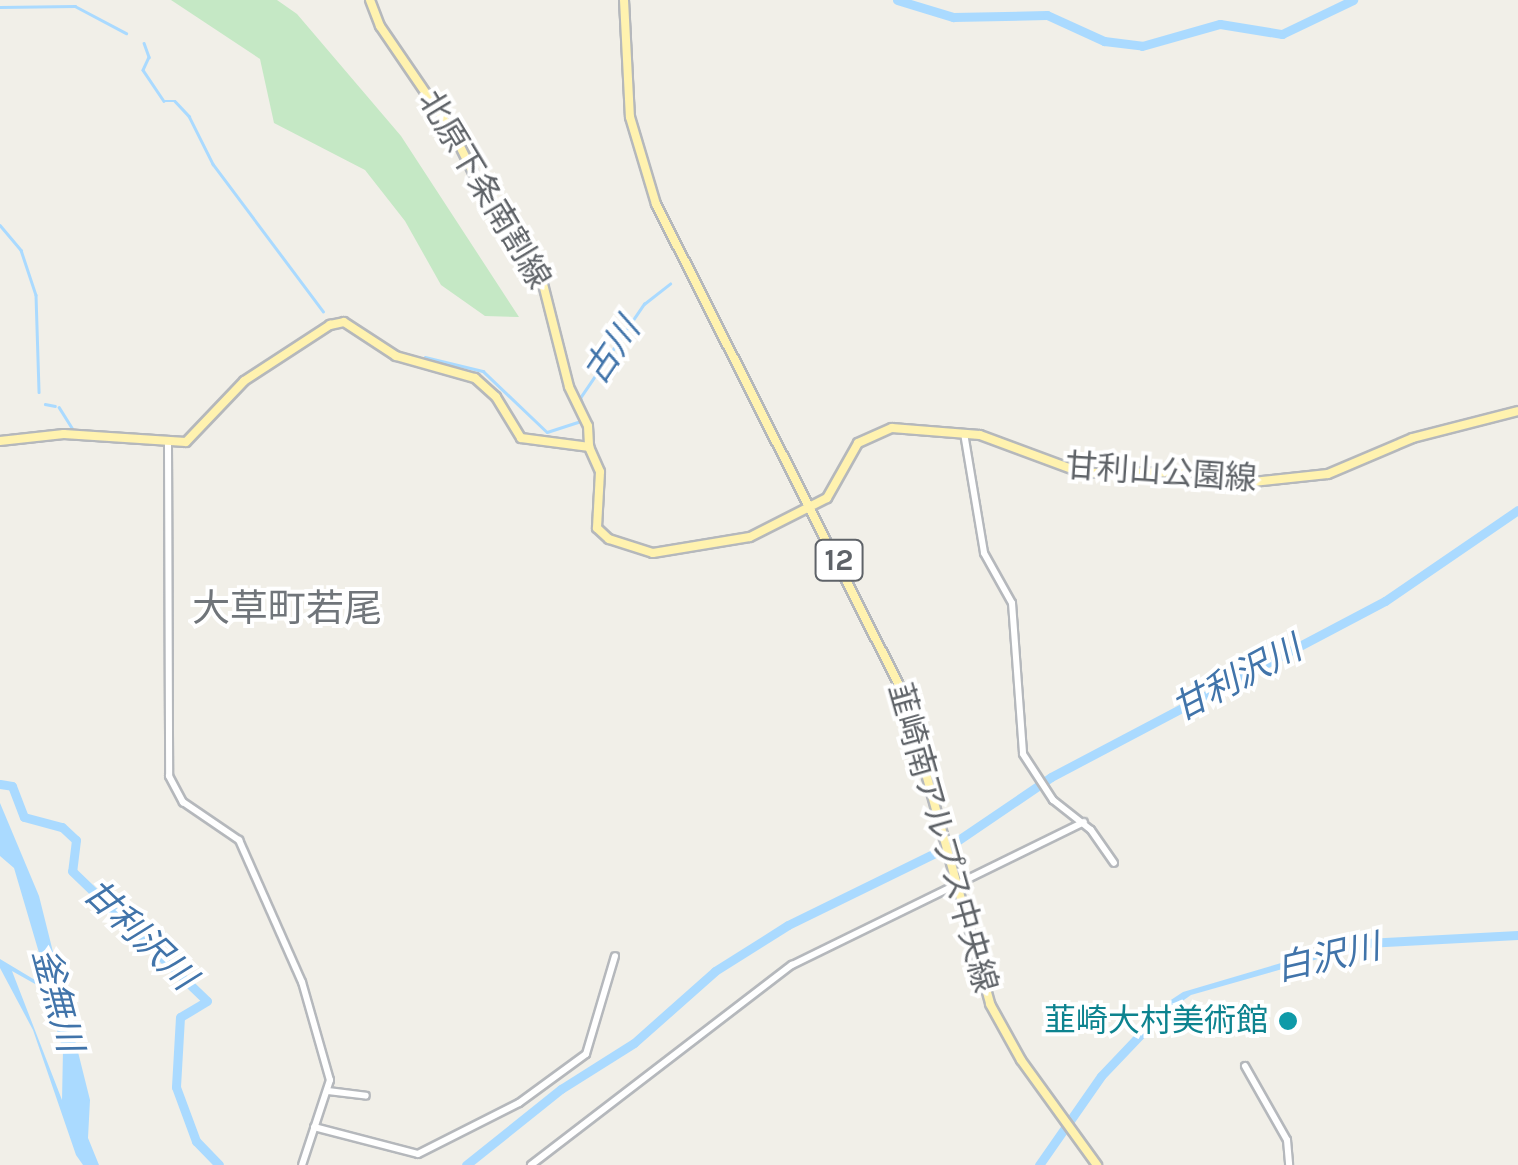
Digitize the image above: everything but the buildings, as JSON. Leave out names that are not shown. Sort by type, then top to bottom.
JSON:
[{"type":"main road","name":"北原下条南割線","points":[[370,0],[380,26],[455,136],[486,199],[540,276],[588,426],[589,447]]},
{"type":"main road","name":"韮崎南アルプス中央線","points":[[624,0],[626,86],[648,183],[904,695],[990,1004],[1096,1165]]},
{"type":"main road","points":[[0,441],[64,434],[168,446],[190,441],[266,364],[344,322],[396,356],[475,378],[496,397],[521,438],[589,447]]},
{"type":"main road","name":"甘利山公園線","points":[[589,447],[600,472],[597,528],[609,539],[653,553],[750,537],[810,506],[832,494],[854,449],[872,434],[964,433],[1083,473],[1203,472],[1253,482],[1328,474],[1412,438],[1518,411]]},
{"type":"street","points":[[964,433],[984,554],[1012,603],[1020,742],[1053,800],[1084,822],[1114,863]]},
{"type":"street","points":[[168,446],[169,776],[183,802],[232,832],[247,855],[307,997],[328,1058],[328,1092],[302,1165]]},
{"type":"street","points":[[531,1165],[792,965],[1084,822]]},
{"type":"street","points":[[314,1127],[418,1154],[518,1103],[586,1054],[615,956]]},
{"type":"street","points":[[1245,1066],[1287,1140],[1289,1165]]},
{"type":"street","points":[[328,1092],[366,1096]]},
{"type":"green space","points":[[171,0],[277,0],[297,14],[401,136],[519,317],[485,316],[441,285],[405,221],[365,170],[274,123],[260,59]]},
{"type":"water","name":"釜無川","points":[[0,803],[39,896],[90,1100],[88,1138],[99,1165],[83,1165],[76,1155],[33,1030],[0,968],[0,959],[40,983],[47,980],[14,868],[0,856]],"holes":[[[12,971],[44,989],[63,1050],[62,1100]]]},
{"type":"water","points":[[1342,945],[1346,951],[1191,995],[1154,1021],[1145,1017],[1183,992]]},
{"type":"waterway","points":[[897,0],[953,17],[1047,15],[1104,41],[1142,46],[1220,24],[1282,34],[1353,0]]},
{"type":"waterway","name":"古川","points":[[0,7],[75,6],[126,33]]},
{"type":"waterway","name":"古川","points":[[144,43],[149,57],[143,70],[164,101],[175,101],[189,116],[213,164],[323,311]]},
{"type":"waterway","points":[[0,225],[21,250],[36,295],[39,392]]},
{"type":"waterway","name":"古川","points":[[586,415],[580,398],[644,304],[670,284]]},
{"type":"waterway","name":"古川","points":[[378,349],[397,360]]},
{"type":"waterway","name":"古川","points":[[425,357],[483,371],[547,432],[581,421]]},
{"type":"waterway","points":[[45,404],[55,406]]},
{"type":"waterway","points":[[59,407],[74,431]]},
{"type":"waterway","name":"甘利沢川","points":[[954,843],[1051,777],[1385,601],[1518,510]]},
{"type":"waterway","name":"甘利沢川","points":[[0,784],[12,786],[24,817],[62,827],[76,840],[72,871],[207,1001],[180,1017],[176,1087],[196,1141],[219,1165]]},
{"type":"waterway","name":"甘利沢川","points":[[466,1165],[561,1089],[634,1043],[715,971],[788,925],[939,851]]},
{"type":"waterway","name":"白沢川","points":[[1332,952],[1366,943],[1518,935]]},
{"type":"waterway","name":"白沢川","points":[[1039,1165],[1101,1076],[1160,1014]]},
{"type":"place","name":"韮崎大村美術館","points":[[1288,1021]]},
{"type":"district","name":"大草町若尾","points":[[287,609]]}]
